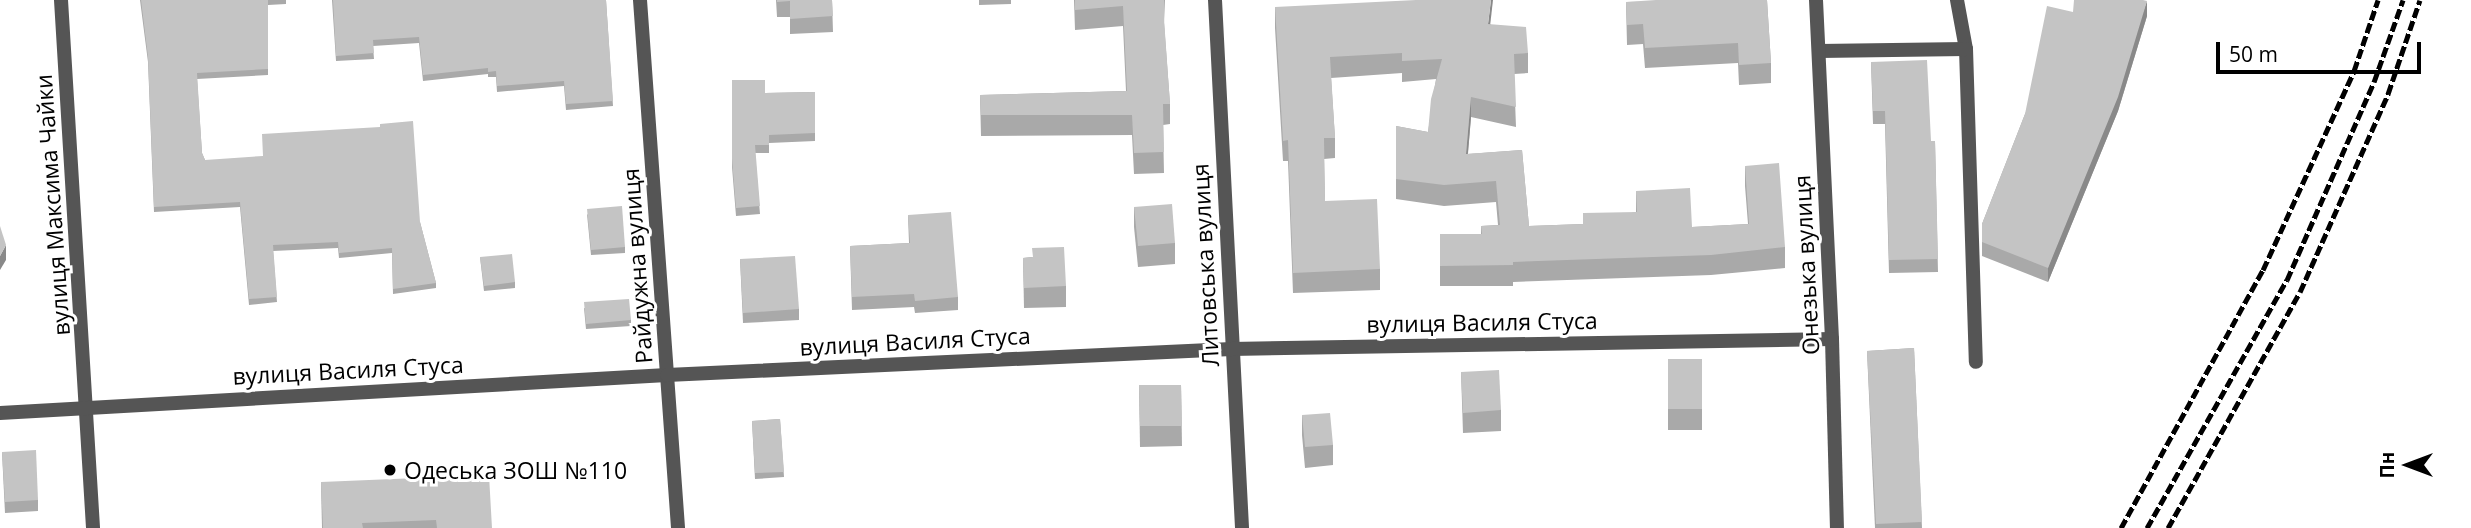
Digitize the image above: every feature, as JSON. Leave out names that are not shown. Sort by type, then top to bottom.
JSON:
[{"type":"street","name":"вулиця Максима Чайки","points":[[61,0],[93,528]]},
{"type":"street","name":"Райдужна вулиця","points":[[640,0],[678,528]]},
{"type":"street","name":"Литовська вулиця","points":[[1215,0],[1242,528]]},
{"type":"street","name":"Онезька вулиця","points":[[1816,0],[1832,339],[1837,528]]},
{"type":"street","points":[[1957,0],[1966,49],[1976,362]]},
{"type":"street","points":[[1819,51],[1966,49]]},
{"type":"street","name":"вулиця Василя Стуса","points":[[0,413],[667,374],[1231,349],[1832,339]]},
{"type":"building","points":[[141,0],[268,0],[268,69],[197,73],[202,153],[205,160],[263,156],[262,134],[380,127],[380,124],[413,121],[420,222],[436,283],[393,289],[392,248],[339,253],[338,242],[273,245],[277,297],[249,299],[240,202],[154,207],[148,57]]},
{"type":"building","points":[[333,0],[606,0],[613,101],[566,104],[564,81],[497,86],[496,71],[488,72],[488,68],[423,75],[419,37],[373,40],[374,53],[336,56]]},
{"type":"building","points":[[777,0],[832,0],[833,16],[790,19],[790,1]]},
{"type":"building","points":[[1075,0],[1164,0],[1170,104],[1163,104],[1164,152],[1134,153],[1132,115],[981,115],[980,95],[1127,91],[1123,6],[1075,10]]},
{"type":"building","points":[[1416,0],[1491,0],[1488,24],[1526,27],[1528,53],[1514,54],[1516,107],[1471,97],[1466,154],[1522,150],[1529,226],[1583,224],[1583,213],[1637,212],[1636,191],[1690,188],[1692,227],[1749,224],[1745,166],[1779,163],[1785,247],[1711,255],[1440,266],[1440,234],[1482,234],[1481,226],[1500,225],[1496,181],[1444,185],[1396,179],[1396,126],[1428,132],[1431,99],[1442,59],[1402,61],[1402,53],[1330,57],[1335,138],[1324,138],[1325,201],[1377,199],[1380,269],[1293,273],[1288,140],[1283,141],[1275,7]]},
{"type":"building","points":[[1767,0],[1771,63],[1739,65],[1738,43],[1645,48],[1643,24],[1627,25],[1626,2]]},
{"type":"building","points":[[2074,0],[2147,1],[2118,97],[2048,268],[1982,242],[1982,224],[2025,114],[2047,6],[2073,12]]},
{"type":"building","points":[[1927,60],[1931,141],[1935,141],[1938,259],[1889,260],[1885,111],[1873,111],[1871,62]]},
{"type":"building","points":[[732,80],[765,80],[765,93],[815,92],[815,133],[769,135],[769,145],[755,145],[760,206],[736,208],[732,159]]},
{"type":"building","points":[[1172,204],[1175,243],[1138,246],[1134,207]]},
{"type":"building","points":[[622,206],[625,247],[591,250],[587,209]]},
{"type":"building","points":[[951,212],[958,297],[915,301],[914,294],[852,297],[850,246],[910,243],[908,215]]},
{"type":"building","points":[[0,226],[6,245],[0,256]]},
{"type":"building","points":[[1064,247],[1066,286],[1024,288],[1023,258],[1033,257],[1032,248]]},
{"type":"building","points":[[512,254],[515,282],[484,286],[480,257]]},
{"type":"building","points":[[795,256],[799,309],[743,313],[740,259]]},
{"type":"building","points":[[629,299],[631,320],[586,324],[584,302]]},
{"type":"building","points":[[1914,348],[1922,522],[1876,524],[1867,351]]},
{"type":"building","points":[[1668,359],[1702,359],[1702,409],[1668,409]]},
{"type":"building","points":[[1499,370],[1501,410],[1463,413],[1461,372]]},
{"type":"building","points":[[1139,385],[1181,385],[1182,426],[1140,426]]},
{"type":"building","points":[[1330,413],[1333,445],[1305,447],[1302,415]]},
{"type":"building","points":[[780,419],[784,472],[755,473],[752,421]]},
{"type":"building","points":[[36,450],[38,500],[5,502],[2,452]]},
{"type":"building","points":[[489,475],[492,528],[437,528],[436,520],[362,523],[363,528],[323,528],[321,482]]},
{"type":"railway","points":[[2121,528],[2263,270],[2354,71],[2378,0]]},
{"type":"railway","points":[[2147,528],[2287,280],[2374,82],[2403,0]]},
{"type":"railway","points":[[2168,528],[2300,292],[2388,94],[2420,0]]},
{"type":"place","name":"Одеська ЗОШ №110","points":[[390,470]]}]
